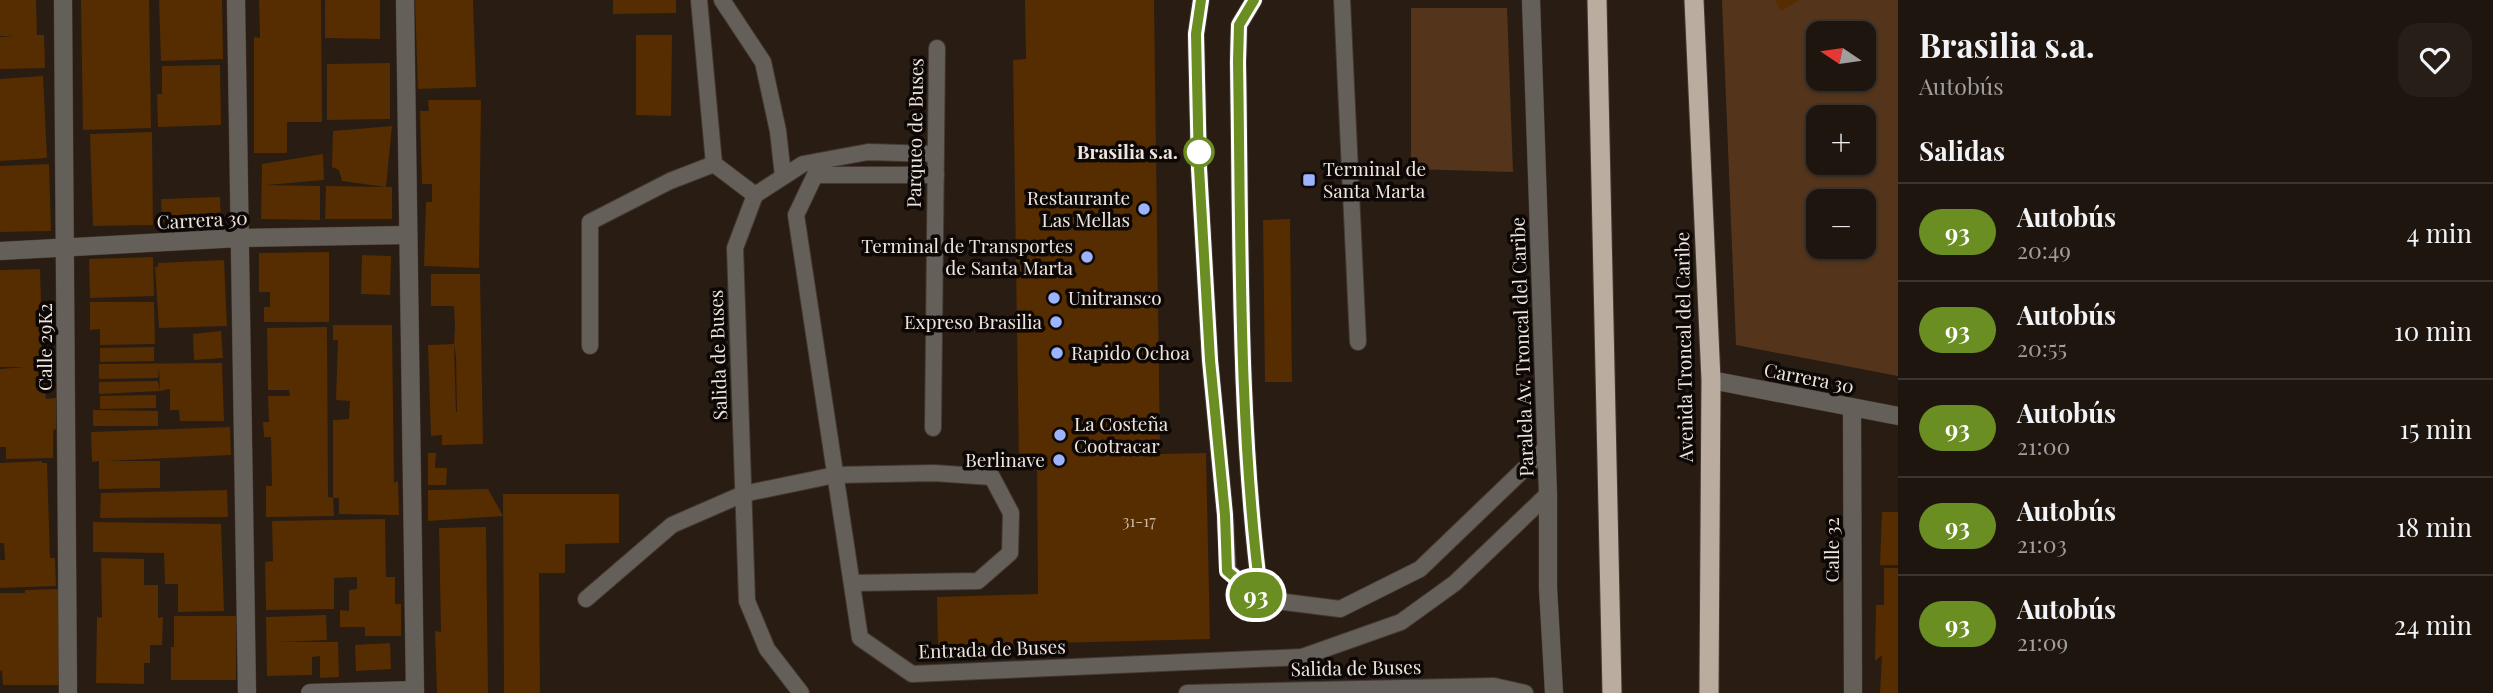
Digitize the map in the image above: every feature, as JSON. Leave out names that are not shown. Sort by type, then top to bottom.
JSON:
[{"type":"highway","points":[[1597,0],[1612,693]]},
{"type":"highway","name":"Avenida Troncal del Caribe","points":[[1694,0],[1711,380],[1709,693]]},
{"type":"street","name":"Calle 29K2","points":[[64,0],[68,693]]},
{"type":"street","points":[[236,0],[247,693]]},
{"type":"street","points":[[310,693],[415,691],[405,0]]},
{"type":"street","name":"Paralela Av. Troncal del Caribe","points":[[1531,0],[1548,494],[1548,588],[1554,693]]},
{"type":"street","name":"Carrera 30","points":[[0,251],[240,239],[407,235]]},
{"type":"street","name":"Carrera 30","points":[[1711,380],[1898,416]]},
{"type":"street","name":"Calle 32","points":[[1852,408],[1853,693]]},
{"type":"lane","points":[[699,0],[715,164],[755,195],[803,164],[868,152],[936,154]]},
{"type":"lane","points":[[722,0],[763,62],[778,131],[783,176]]},
{"type":"lane","points":[[1201,0],[1196,34],[1199,168],[1210,360],[1225,515],[1227,571],[1261,599],[1340,609],[1420,569],[1546,447]]},
{"type":"lane","points":[[1254,0],[1239,25],[1238,62],[1243,346],[1255,550],[1261,599]]},
{"type":"lane","points":[[1342,0],[1358,342]]},
{"type":"lane","name":"Parqueo de Buses","points":[[933,428],[937,48]]},
{"type":"lane","points":[[590,346],[590,222],[670,181],[715,164]]},
{"type":"lane","name":"Entrada de Buses","points":[[936,175],[816,175],[796,215],[860,638],[912,674],[1302,657],[1401,622],[1455,583],[1548,494]]},
{"type":"lane","name":"Salida de Buses","points":[[755,195],[735,248],[747,601],[767,649],[801,693]]},
{"type":"lane","points":[[586,599],[672,525],[744,494],[835,475],[934,473],[992,477],[1012,513],[1010,553],[978,581],[852,583]]},
{"type":"lane","name":"Salida de Buses","points":[[1187,693],[1494,687],[1525,693]]},
{"type":"shaded area","points":[[1722,0],[1898,0],[1898,376],[1736,345]]},
{"type":"shaded area","points":[[1411,8],[1507,8],[1513,172],[1411,169]]},
{"type":"building","points":[[0,0],[36,0],[37,35],[44,35],[45,68],[0,69],[0,37],[14,36],[0,36]]},
{"type":"building","points":[[81,0],[149,0],[151,128],[83,130]]},
{"type":"building","points":[[159,0],[222,0],[223,59],[161,61]]},
{"type":"building","points":[[259,0],[321,0],[322,122],[287,122],[287,153],[254,153],[254,37],[260,38]]},
{"type":"building","points":[[325,0],[380,0],[380,39],[325,38]]},
{"type":"building","points":[[415,0],[473,0],[476,87],[418,89]]},
{"type":"building","points":[[613,0],[676,0],[676,13],[613,14]]},
{"type":"building","name":"Terminal de Transportes de Santa Marta","points":[[1025,0],[1154,0],[1160,454],[1206,453],[1210,639],[938,646],[937,597],[1038,594],[1037,464],[1019,464],[1013,60],[1026,59]]},
{"type":"building","points":[[1775,0],[1799,0],[1781,11]]},
{"type":"building","points":[[636,35],[672,35],[671,116],[636,115]]},
{"type":"building","points":[[390,63],[390,119],[327,120],[327,64]]},
{"type":"building","points":[[220,65],[221,125],[158,127],[157,94],[162,94],[162,66]]},
{"type":"building","points":[[43,76],[47,158],[0,161],[0,79]]},
{"type":"building","points":[[428,100],[481,100],[479,268],[424,266],[426,202],[432,202],[432,184],[422,184],[420,111],[429,111]]},
{"type":"building","points":[[392,126],[386,187],[342,181],[339,170],[332,167],[333,131]]},
{"type":"building","points":[[152,132],[153,225],[93,226],[90,134]]},
{"type":"building","points":[[323,154],[324,180],[266,185],[320,186],[320,220],[261,219],[262,164]]},
{"type":"building","points":[[49,164],[51,231],[0,232],[0,166]]},
{"type":"building","points":[[326,186],[392,187],[392,219],[325,219]]},
{"type":"building","points":[[220,197],[221,220],[162,222],[161,199]]},
{"type":"building","points":[[1290,219],[1292,382],[1265,382],[1263,220]]},
{"type":"building","points":[[329,252],[329,322],[264,322],[264,307],[270,307],[270,292],[259,292],[259,253]]},
{"type":"building","points":[[362,255],[391,256],[390,295],[361,294]]},
{"type":"building","points":[[153,257],[154,296],[90,298],[89,259]]},
{"type":"building","points":[[224,260],[227,326],[159,328],[155,267],[158,267],[158,263]]},
{"type":"building","points":[[40,269],[46,399],[56,398],[53,458],[6,459],[6,447],[0,447],[0,369],[25,367],[0,367],[0,270]]},
{"type":"building","points":[[431,274],[480,274],[483,444],[442,445],[442,435],[431,436],[428,345],[454,344],[455,327],[454,306],[431,306]],"holes":[[[454,344],[456,357],[457,412]]]},
{"type":"building","points":[[90,302],[154,302],[155,344],[100,345],[100,329],[90,330]]},
{"type":"building","points":[[333,325],[392,325],[394,483],[398,481],[399,515],[339,514],[339,498],[333,498],[333,420],[349,419],[350,401],[336,400],[338,340],[333,340]]},
{"type":"building","points":[[327,327],[328,497],[333,498],[334,516],[266,517],[266,486],[272,486],[271,437],[264,437],[263,422],[269,422],[268,396],[290,396],[289,390],[268,390],[267,328]]},
{"type":"building","points":[[221,331],[223,358],[194,360],[193,334]]},
{"type":"building","points":[[154,347],[154,361],[100,362],[100,348]]},
{"type":"building","points":[[222,363],[224,421],[180,421],[179,410],[170,410],[170,389],[160,391],[159,368],[158,378],[99,379],[99,364]]},
{"type":"building","points":[[158,381],[160,391],[99,394],[99,382]]},
{"type":"building","points":[[156,395],[156,408],[100,409],[100,396]]},
{"type":"building","points":[[93,410],[158,411],[158,426],[93,426]]},
{"type":"building","points":[[230,427],[231,455],[105,461],[160,461],[160,488],[99,489],[99,461],[92,462],[91,432]]},
{"type":"building","points":[[428,453],[436,453],[435,468],[447,468],[446,485],[428,485]]},
{"type":"building","points":[[0,463],[47,463],[50,558],[55,558],[56,586],[0,588],[0,560],[5,560],[4,543],[0,543]]},
{"type":"building","points":[[488,489],[503,516],[428,521],[428,490]]},
{"type":"building","points":[[227,490],[228,517],[100,518],[101,493]]},
{"type":"building","points":[[503,494],[619,494],[619,543],[565,544],[565,573],[539,573],[540,693],[504,693]]},
{"type":"building","points":[[1882,512],[1898,512],[1898,565],[1880,565]]},
{"type":"building","points":[[385,519],[386,577],[395,577],[395,604],[401,604],[401,636],[365,636],[365,627],[340,627],[340,610],[349,611],[349,590],[357,589],[357,577],[334,578],[334,609],[266,610],[265,562],[273,561],[272,521]]},
{"type":"building","points":[[93,522],[221,524],[224,611],[178,612],[178,584],[165,584],[164,553],[93,552]]},
{"type":"building","points":[[486,527],[488,693],[437,693],[435,631],[441,632],[439,528]]},
{"type":"building","points":[[101,558],[144,559],[144,585],[158,585],[158,618],[163,617],[162,645],[150,645],[150,663],[144,663],[144,684],[96,683],[97,617],[102,618]]},
{"type":"building","points":[[1884,568],[1898,568],[1898,693],[1880,693],[1882,655],[1875,661],[1876,605],[1884,605]]},
{"type":"building","points":[[58,589],[60,685],[3,685],[2,670],[0,671],[0,593]]},
{"type":"building","points":[[326,615],[327,640],[280,642],[338,642],[339,677],[320,678],[320,656],[312,657],[312,675],[267,676],[266,617]]},
{"type":"building","points":[[174,616],[236,616],[236,680],[171,680]]},
{"type":"building","points":[[390,643],[391,669],[356,671],[355,645]]},
{"type":"bus line","name":"93","points":[[1201,0],[1196,34],[1199,168],[1210,360],[1225,515],[1227,571],[1261,599],[1255,550],[1243,346],[1238,62],[1239,25],[1254,0]]},
{"type":"place","name":"Brasilia s.a.","points":[[1199,152]]},
{"type":"place","name":"Terminal de Santa Marta","points":[[1309,180]]},
{"type":"place","name":"Restaurante Las Mellas","points":[[1144,209]]},
{"type":"place","name":"Terminal de Transportes de Santa Marta","points":[[1087,257]]},
{"type":"place","name":"Unitransco","points":[[1054,298]]},
{"type":"place","name":"Expreso Brasilia","points":[[1056,322]]},
{"type":"place","name":"Rapido Ochoa","points":[[1057,353]]},
{"type":"place","name":"La Costeña Cootracar","points":[[1060,435]]},
{"type":"place","name":"Berlinave","points":[[1059,460]]}]
